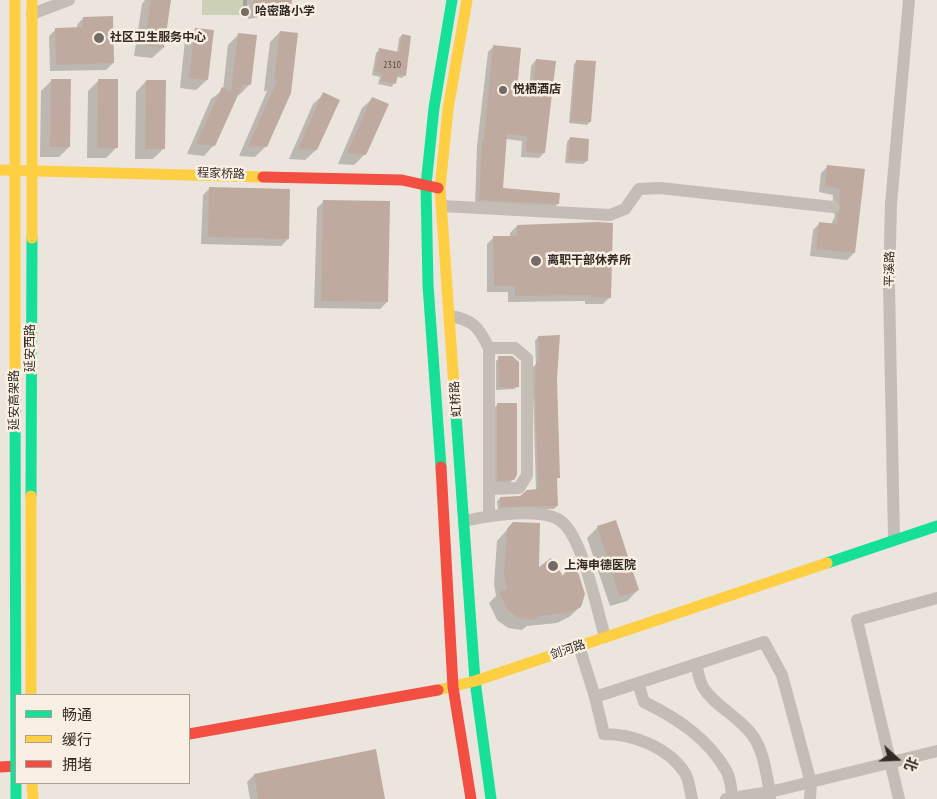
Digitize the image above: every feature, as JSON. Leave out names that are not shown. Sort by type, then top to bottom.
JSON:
[{"type":"main road","name":"延安高架路","points":[[15,0],[16,694]]},
{"type":"main road","name":"延安西路","points":[[31,694],[32,0]]},
{"type":"main road","name":"虹桥路","points":[[452,0],[434,108],[426,184],[428,284],[440,434],[453,687],[471,799]]},
{"type":"main road","name":"虹桥路","points":[[467,0],[448,109],[440,188],[475,682],[491,799]]},
{"type":"main road","name":"程家桥路","points":[[0,170],[393,179],[440,188]]},
{"type":"main road","name":"剑河路","points":[[190,734],[475,682],[937,526]]},
{"type":"main road","points":[[0,767],[15,768]]},
{"type":"main road","points":[[0,774],[15,768]]},
{"type":"main road","name":"延安高架路","points":[[16,784],[16,799]]},
{"type":"main road","points":[[32,784],[33,799]]},
{"type":"street","points":[[32,14],[69,0]]},
{"type":"street","name":"平溪路","points":[[894,539],[889,285],[891,213],[909,0]]},
{"type":"street","points":[[442,206],[610,215],[624,209],[639,189],[660,188],[833,207]]},
{"type":"street","points":[[450,316],[468,319],[481,333],[489,348],[489,515]]},
{"type":"street","points":[[489,348],[515,348],[527,358],[528,475],[519,488],[490,489]]},
{"type":"street","points":[[464,520],[489,515],[545,514],[562,522],[574,538],[605,637]]},
{"type":"street","points":[[899,799],[857,620],[937,598]]},
{"type":"street","points":[[595,697],[764,642],[782,675],[811,783],[810,799]]},
{"type":"street","points":[[579,646],[604,734],[621,734],[664,753],[686,774],[692,799]]},
{"type":"street","points":[[696,664],[702,686],[714,700],[736,716],[753,737],[764,761],[770,795]]},
{"type":"street","points":[[638,683],[644,702],[678,719],[712,753],[727,773],[731,799],[770,795],[937,751]]},
{"type":"green space","points":[[202,0],[247,0],[247,15],[202,15]]},
{"type":"building","points":[[151,0],[171,0],[164,48],[144,45]]},
{"type":"building","points":[[253,0],[292,0],[291,8],[252,15]]},
{"type":"building","name":"社区卫生服务中心","points":[[113,16],[114,63],[56,65],[55,28],[83,27],[83,17]]},
{"type":"building","points":[[195,28],[214,30],[208,80],[189,78]]},
{"type":"building","points":[[280,31],[298,33],[291,93],[267,147],[248,146],[277,81],[274,81]]},
{"type":"building","points":[[238,33],[257,35],[251,85],[243,84],[215,146],[196,144],[222,87],[231,92]]},
{"type":"building","points":[[402,34],[411,36],[406,76],[398,74],[396,84],[381,81],[382,74],[375,72],[379,48],[399,52]]},
{"type":"building","points":[[493,45],[521,48],[517,90],[533,91],[536,59],[556,61],[545,153],[526,152],[527,136],[507,134],[503,188],[560,193],[559,204],[479,200],[482,140],[484,140]]},
{"type":"building","points":[[576,60],[596,61],[591,122],[571,121]]},
{"type":"building","points":[[51,79],[71,79],[70,147],[50,147]]},
{"type":"building","points":[[98,79],[118,79],[118,148],[97,148]]},
{"type":"building","points":[[146,80],[166,80],[165,149],[145,149]]},
{"type":"building","points":[[323,92],[340,100],[317,150],[298,149]]},
{"type":"building","points":[[372,97],[389,104],[366,155],[347,153]]},
{"type":"building","points":[[570,137],[589,139],[588,161],[568,160]]},
{"type":"building","points":[[827,165],[865,169],[855,253],[816,249],[819,222],[837,224],[838,213],[841,208],[839,201],[840,189],[825,186]]},
{"type":"building","points":[[209,187],[290,189],[289,239],[208,237]]},
{"type":"building","points":[[323,200],[390,201],[388,302],[321,301]]},
{"type":"building","name":"离职干部休养所","points":[[613,223],[611,298],[591,297],[592,295],[515,296],[515,286],[494,286],[493,236],[517,236],[517,225]]},
{"type":"building","points":[[560,335],[557,379],[560,478],[557,478],[558,506],[500,507],[500,497],[520,496],[527,490],[538,489],[535,388],[536,362],[539,362],[538,336]]},
{"type":"building","points":[[498,356],[512,356],[519,362],[519,387],[499,387]]},
{"type":"building","points":[[497,403],[517,403],[517,475],[514,480],[499,481],[497,478]]},
{"type":"building","points":[[616,520],[639,590],[620,597],[597,526]]},
{"type":"building","points":[[513,522],[540,523],[539,567],[551,558],[563,576],[570,566],[576,566],[585,594],[581,607],[568,613],[539,616],[534,620],[519,618],[508,610],[499,592],[507,590],[504,573],[507,529]]},
{"type":"building","points":[[376,749],[385,799],[258,799],[254,774]]},
{"type":"traffic: fast","points":[[441,467],[428,285],[426,185],[434,108],[452,0]]},
{"type":"traffic: fast","points":[[31,496],[32,238]]},
{"type":"traffic: fast","points":[[15,386],[16,694]]},
{"type":"traffic: fast","points":[[455,401],[475,681],[491,799]]},
{"type":"traffic: fast","points":[[827,563],[937,526]]},
{"type":"traffic: fast","points":[[16,784],[16,799]]},
{"type":"traffic: slow","points":[[15,0],[15,386]]},
{"type":"traffic: slow","points":[[32,0],[32,238]]},
{"type":"traffic: slow","points":[[455,401],[440,188],[448,109],[467,0]]},
{"type":"traffic: slow","points":[[0,170],[263,177]]},
{"type":"traffic: slow","points":[[31,496],[31,694]]},
{"type":"traffic: slow","points":[[438,690],[475,681],[827,563]]},
{"type":"traffic: slow","points":[[32,784],[33,799]]},
{"type":"traffic: jam","points":[[263,177],[402,180],[438,188]]},
{"type":"traffic: jam","points":[[441,467],[453,687],[471,799]]},
{"type":"traffic: jam","points":[[190,734],[438,690]]},
{"type":"traffic: jam","points":[[0,767],[15,766]]},
{"type":"place","name":"哈密路小学","points":[[245,12]]},
{"type":"place","name":"社区卫生服务中心","points":[[99,38]]},
{"type":"place","name":"悦栖酒店","points":[[503,90]]},
{"type":"place","name":"离职干部休养所","points":[[536,261]]},
{"type":"place","name":"上海申德医院","points":[[553,566]]}]
